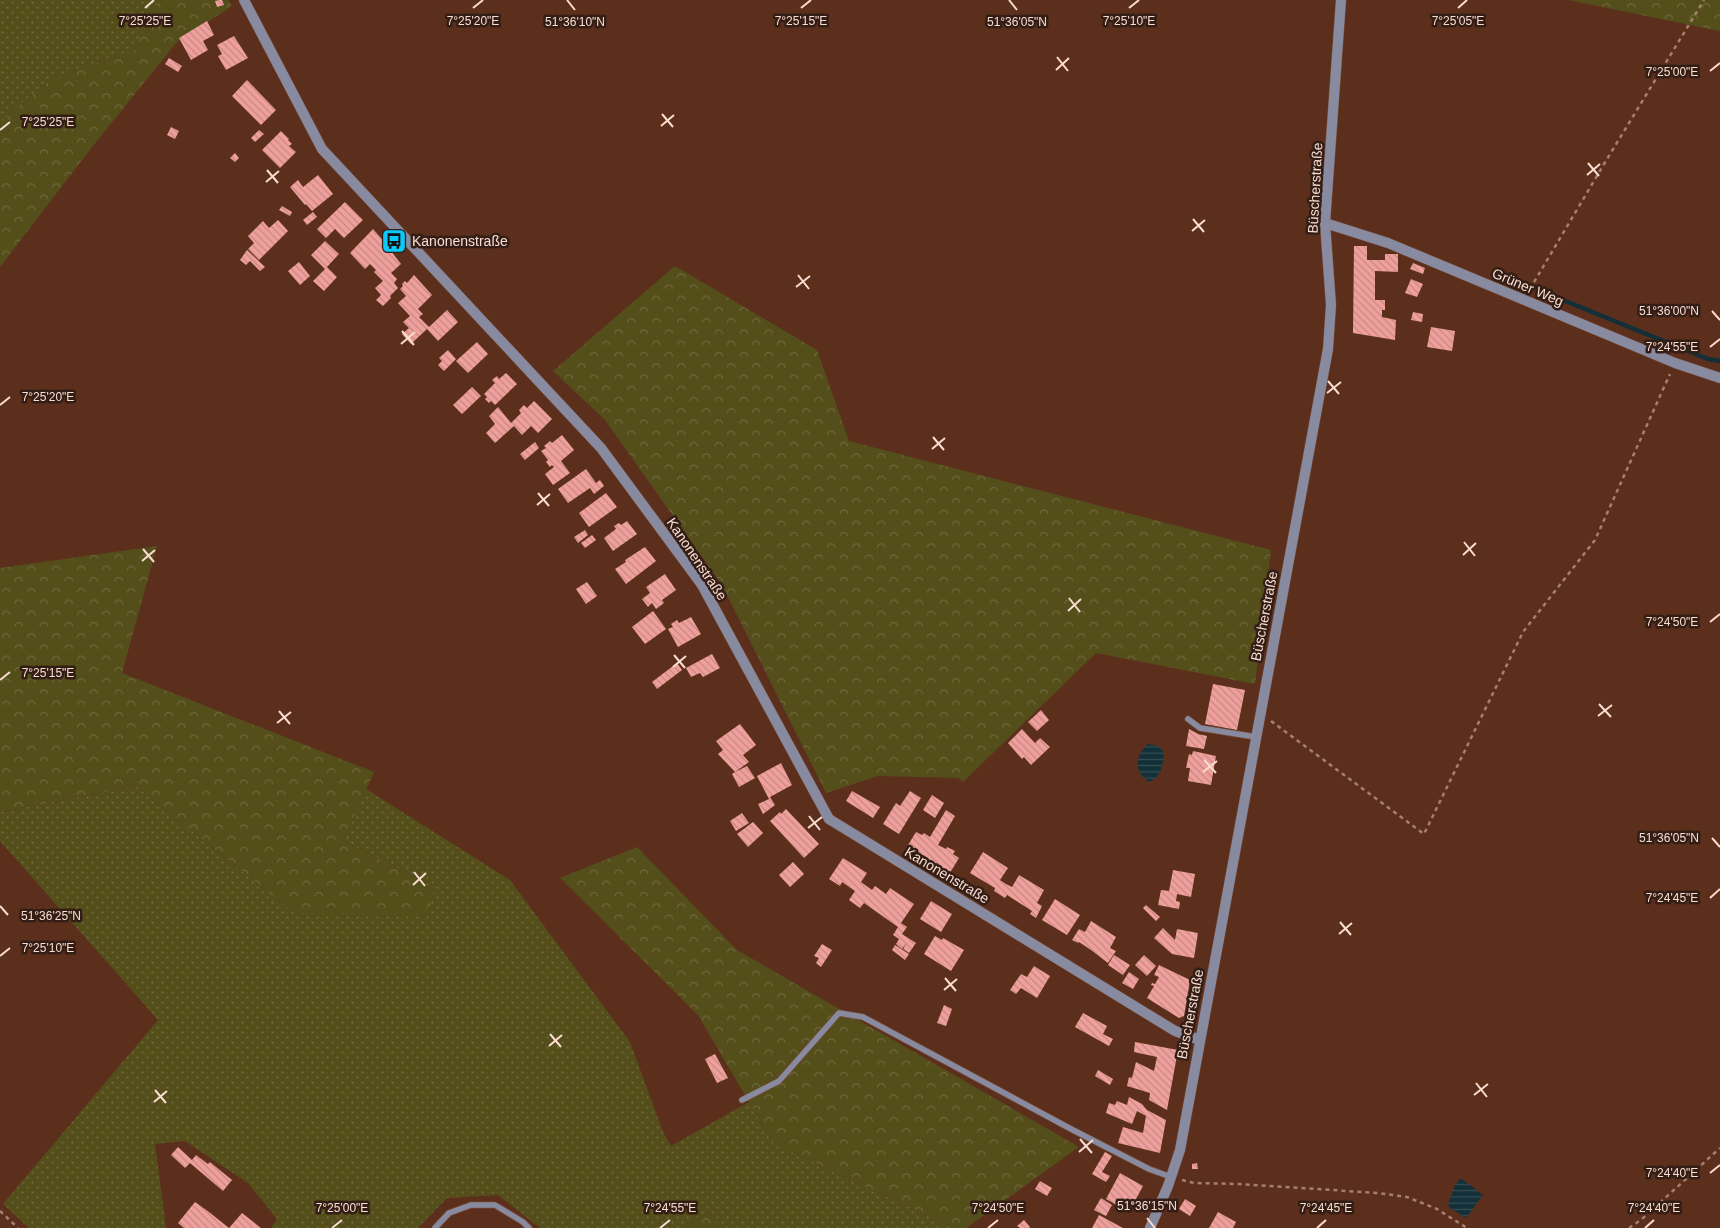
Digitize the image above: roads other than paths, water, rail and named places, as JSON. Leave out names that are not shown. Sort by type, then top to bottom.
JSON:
[{"type":"street","name":"Kanonenstraße","points":[[244,0],[322,149],[601,448],[702,585],[829,819],[1175,1031],[1200,1040]]},
{"type":"street","name":"Büscherstraße","points":[[1150,1228],[1172,1177],[1180,1150],[1328,349],[1331,305],[1325,224],[1341,0]]},
{"type":"street","name":"Grüner Weg","points":[[1325,224],[1388,243],[1675,363],[1720,378]]},
{"type":"lane","points":[[1188,719],[1200,728],[1256,737]]},
{"type":"lane","points":[[742,1100],[779,1081],[838,1013],[863,1017],[1071,1129],[1149,1169],[1172,1177]]},
{"type":"lane","points":[[435,1228],[449,1213],[472,1204],[495,1205],[523,1222],[529,1228]]},
{"type":"water","points":[[1148,744],[1158,746],[1164,752],[1162,765],[1157,777],[1149,782],[1140,773],[1138,768],[1140,753]]},
{"type":"water","points":[[1461,1178],[1483,1195],[1466,1218],[1450,1208],[1448,1204],[1455,1185]]},
{"type":"waterway","points":[[1548,294],[1708,359],[1720,361]]},
{"type":"place","name":"Kanonenstraße","points":[[394,241]]}]
